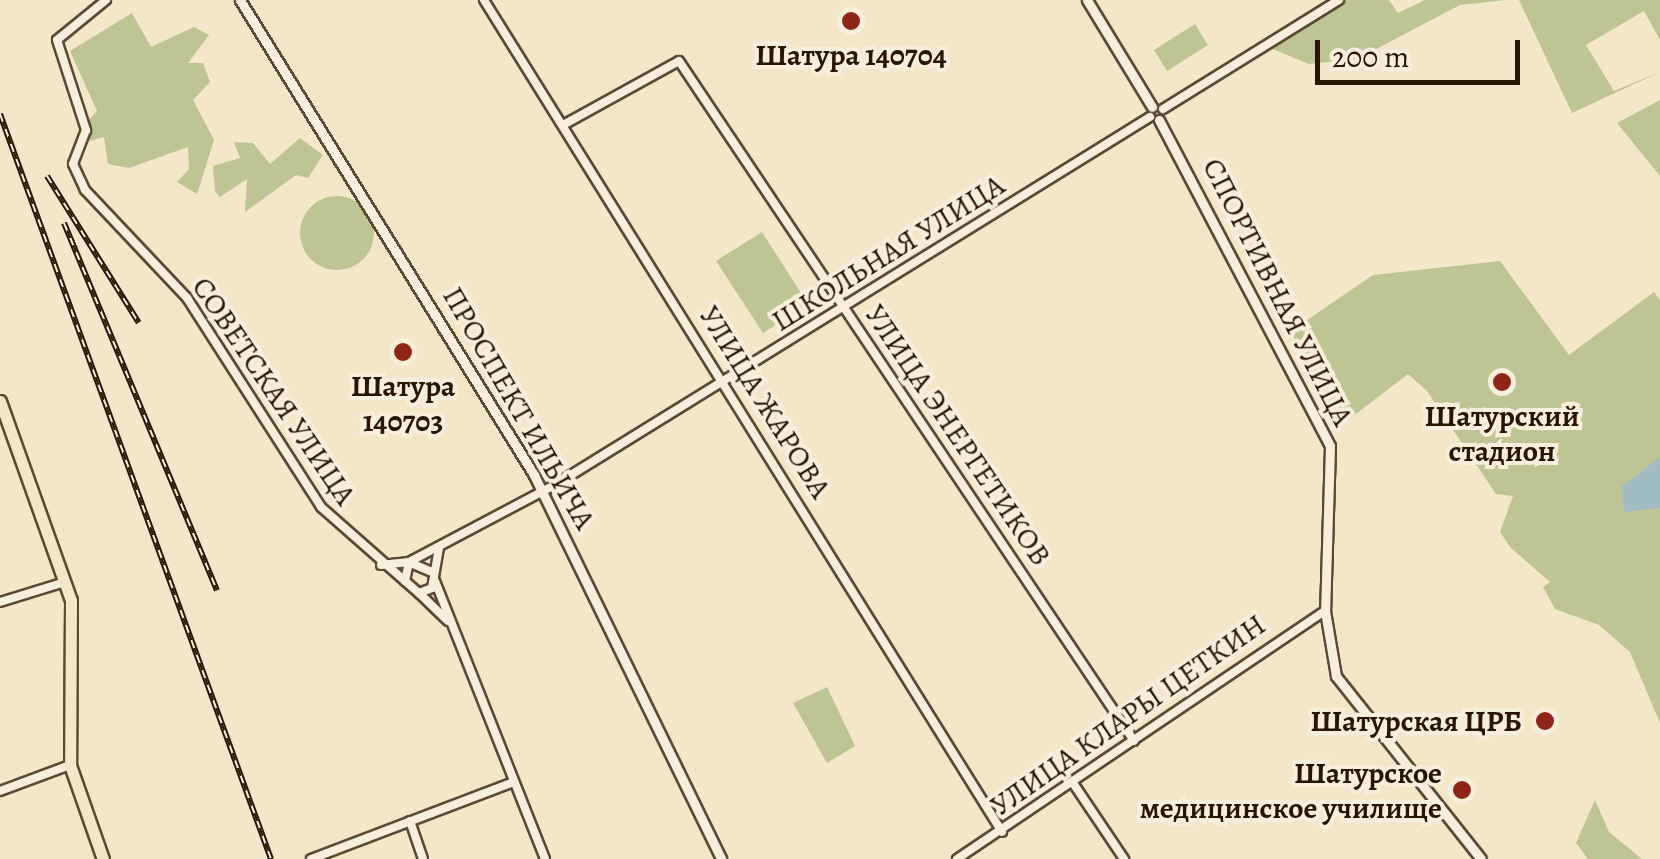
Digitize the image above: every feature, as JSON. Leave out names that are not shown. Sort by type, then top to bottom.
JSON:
[{"type":"main road","points":[[0,401],[65,582],[76,648],[70,765],[103,859]]},
{"type":"street","name":"СОВЕТСКАЯ УЛИЦА","points":[[106,0],[57,40],[88,141],[73,164],[92,194],[187,298],[321,508],[418,593]]},
{"type":"street","name":"ПРОСПЕКТ ИЛЬИЧА","points":[[240,0],[543,492],[722,859]]},
{"type":"street","name":"УЛИЦА ЖАРОВА","points":[[484,0],[726,380],[1002,832]]},
{"type":"street","name":"СПОРТИВНАЯ УЛИЦА","points":[[1087,0],[1156,113],[1330,446],[1325,612],[1332,666],[1349,699],[1480,859]]},
{"type":"street","name":"ШКОЛЬНАЯ УЛИЦА","points":[[409,562],[543,492],[1339,0]]},
{"type":"street","name":"УЛИЦА ЭНЕРГЕТИКОВ","points":[[562,125],[674,56],[1134,742]]},
{"type":"street","points":[[0,446],[14,442]]},
{"type":"street","points":[[442,544],[433,576],[418,593],[450,624]]},
{"type":"street","points":[[405,580],[409,562]]},
{"type":"street","points":[[382,565],[409,562],[433,576],[545,859]]},
{"type":"street","points":[[0,602],[65,582]]},
{"type":"street","name":"УЛИЦА КЛАРЫ ЦЕТКИН","points":[[958,859],[1325,612]]},
{"type":"street","points":[[0,790],[70,765]]},
{"type":"street","points":[[311,859],[514,782]]},
{"type":"street","points":[[1074,782],[1124,859]]},
{"type":"street","points":[[410,821],[423,859]]},
{"type":"green space","points":[[1339,0],[1389,0],[1398,13],[1425,0],[1505,0],[1460,5],[1357,59],[1309,64],[1265,46]]},
{"type":"green space","points":[[1519,0],[1660,0],[1660,40],[1644,11],[1586,45],[1614,91],[1660,72],[1572,113]]},
{"type":"green space","points":[[132,13],[151,47],[194,27],[209,35],[188,63],[203,63],[210,82],[193,100],[214,140],[197,194],[177,182],[189,169],[188,147],[129,168],[108,164],[104,137],[90,141],[86,123],[97,111],[70,51]]},
{"type":"green space","points":[[1195,24],[1208,45],[1167,71],[1154,50]]},
{"type":"green space","points":[[1660,100],[1660,176],[1617,123]]},
{"type":"green space","points":[[300,138],[323,155],[308,178],[296,175],[245,212],[247,179],[220,197],[215,191],[213,166],[240,158],[234,142],[253,143],[270,164]]},
{"type":"green space","points":[[337,196],[363,207],[374,233],[363,259],[337,270],[311,259],[300,233],[311,207]]},
{"type":"green space","points":[[762,232],[808,304],[763,333],[716,261]]},
{"type":"green space","points":[[1500,261],[1569,355],[1654,292],[1660,300],[1660,723],[1630,652],[1599,625],[1555,609],[1543,587],[1550,582],[1511,548],[1500,532],[1513,496],[1496,494],[1427,391],[1408,374],[1335,430],[1291,331],[1373,275]]},
{"type":"green space","points":[[827,687],[855,746],[827,763],[793,703]]},
{"type":"green space","points":[[1595,800],[1609,832],[1642,859],[1588,859],[1576,843]]},
{"type":"water","points":[[1660,457],[1660,508],[1624,512],[1622,486]]},
{"type":"railway","points":[[0,114],[271,859]]},
{"type":"railway","points":[[47,176],[139,323]]},
{"type":"railway","points":[[64,223],[217,590]]},
{"type":"place","name":"Шатура 140704","points":[[851,21]]},
{"type":"place","name":"Шатура 140703","points":[[403,352]]},
{"type":"place","name":"Шатурский стадион","points":[[1502,382]]},
{"type":"place","name":"Шатурская ЦРБ","points":[[1545,721]]},
{"type":"place","name":"Шатурское медицинское училище","points":[[1462,790]]}]
